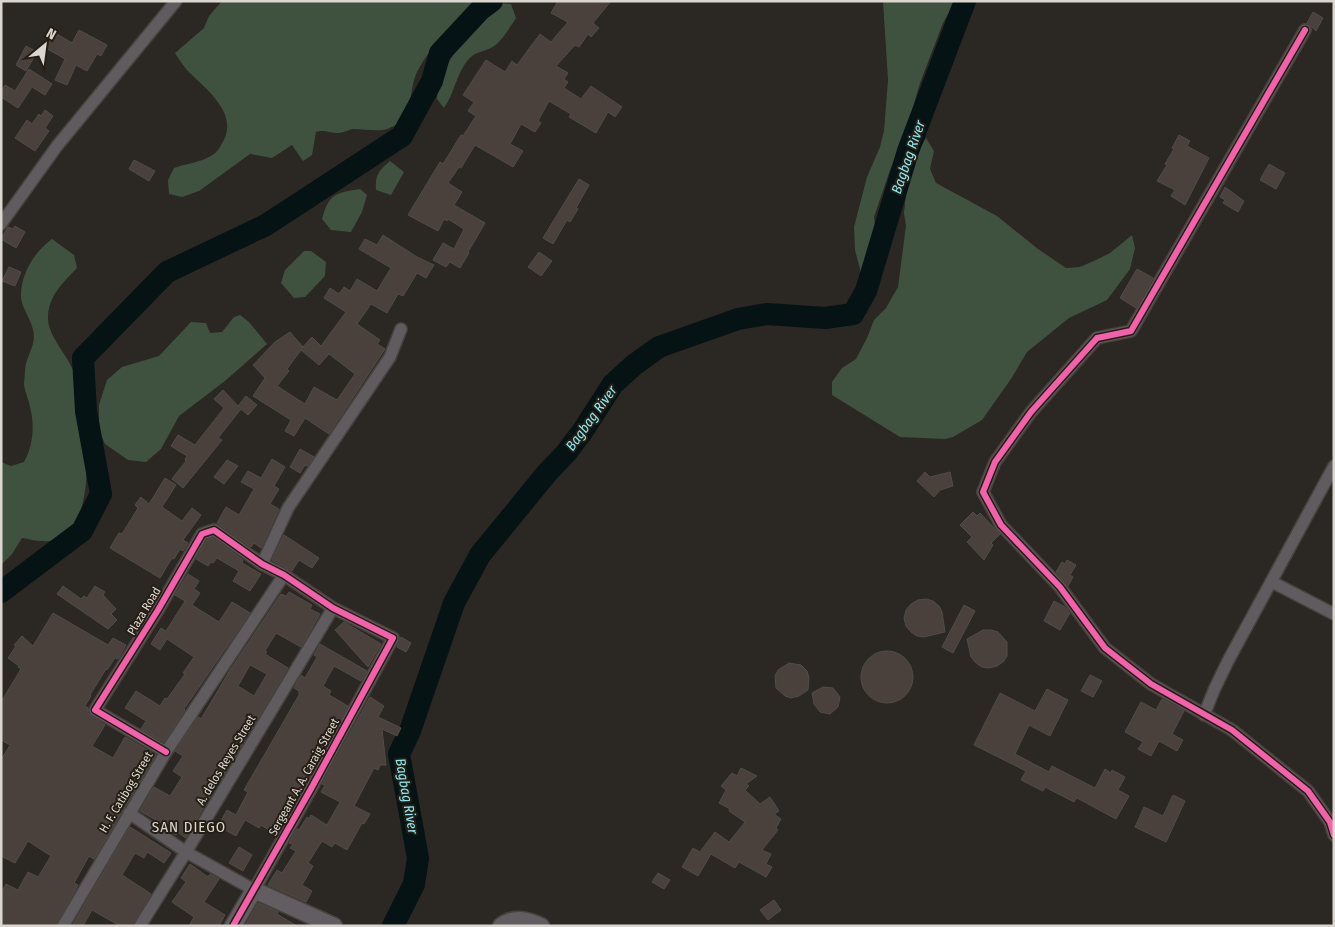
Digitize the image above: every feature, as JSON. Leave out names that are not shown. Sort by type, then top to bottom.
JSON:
[{"type":"street","points":[[1,224],[57,146],[176,1]]},
{"type":"street","points":[[1305,30],[1131,331],[1098,338],[1032,412],[995,462],[983,492],[1001,525],[1060,587],[1106,648],[1151,684],[1232,730],[1308,791],[1330,822],[1334,835]]},
{"type":"street","points":[[262,564],[288,508],[390,357],[401,329]]},
{"type":"street","points":[[1204,715],[1228,661],[1334,466]]},
{"type":"street","name":"Plaza Road","points":[[166,752],[95,710],[158,610],[202,534],[214,530],[262,564],[333,608],[393,638]]},
{"type":"street","name":"H. F. Catibog Street","points":[[63,926],[166,752],[284,576]]},
{"type":"street","points":[[1272,582],[1334,614]]},
{"type":"street","name":"A. delos Reyes Street","points":[[140,926],[333,608]]},
{"type":"street","name":"Sergeant A. A. Caraig Street","points":[[233,926],[312,787],[393,638]]},
{"type":"street","points":[[129,813],[186,852],[254,890],[334,926]]},
{"type":"street","points":[[501,926],[515,919],[527,920],[541,926]]},
{"type":"green space","points":[[222,1],[481,1],[446,34],[423,61],[414,80],[407,113],[396,125],[379,130],[353,129],[340,133],[316,132],[312,155],[303,161],[292,145],[272,158],[250,154],[199,191],[182,197],[169,194],[168,180],[174,168],[212,156],[219,149],[226,134],[227,123],[218,103],[186,69],[175,53],[204,28],[209,16]]},
{"type":"green space","points":[[883,1],[955,1],[943,23],[920,83],[910,122],[890,170],[874,217],[877,244],[876,265],[861,273],[855,250],[854,227],[867,177],[880,147],[884,131],[888,80]]},
{"type":"green space","points":[[501,3],[511,4],[516,18],[499,42],[489,49],[472,56],[467,61],[444,108],[437,99],[439,85],[451,58],[469,35]]},
{"type":"green space","points":[[926,138],[934,151],[930,169],[936,183],[997,216],[1038,249],[1066,268],[1080,267],[1110,253],[1132,235],[1135,248],[1130,269],[1107,300],[1069,318],[1027,352],[1011,379],[982,420],[953,437],[945,439],[900,437],[832,395],[832,382],[842,368],[856,359],[874,320],[886,308],[898,287],[906,226],[904,213],[908,177],[913,160]]},
{"type":"green space","points":[[390,161],[404,172],[391,195],[376,190],[378,174]]},
{"type":"green space","points":[[360,189],[367,195],[362,212],[351,232],[331,230],[322,219],[331,199],[339,193]]},
{"type":"green space","points":[[52,239],[74,255],[77,268],[53,297],[48,319],[51,332],[73,370],[75,396],[86,453],[83,502],[74,526],[66,534],[56,540],[48,541],[22,538],[12,554],[1,565],[1,462],[11,466],[24,462],[32,436],[32,414],[24,385],[26,365],[34,335],[22,302],[21,289],[29,265],[39,250]]},
{"type":"green space","points":[[304,251],[311,251],[326,262],[325,276],[305,297],[294,298],[281,283],[285,270]]},
{"type":"green space","points":[[240,315],[249,322],[267,344],[225,381],[179,416],[161,449],[146,462],[128,460],[105,444],[99,430],[99,405],[107,380],[122,367],[159,356],[191,322],[206,323],[210,333],[222,332],[234,317]]},
{"type":"building","points":[[558,1],[611,1],[593,23],[599,28],[591,37],[588,34],[579,47],[575,45],[556,66],[568,73],[564,79],[568,82],[564,88],[581,99],[591,86],[622,107],[615,117],[608,112],[596,133],[569,117],[571,114],[549,101],[538,121],[541,123],[535,132],[521,124],[510,144],[523,151],[513,167],[475,145],[461,168],[459,167],[448,183],[462,192],[454,205],[485,223],[460,268],[450,262],[446,267],[433,260],[443,243],[454,249],[464,229],[448,219],[447,221],[444,219],[438,231],[408,215],[440,162],[443,164],[461,135],[463,136],[476,116],[468,111],[474,102],[463,95],[486,60],[505,72],[512,61],[517,65],[540,34],[551,42],[568,22],[551,13]]},
{"type":"building","points":[[1313,12],[1323,18],[1316,31],[1307,23]]},
{"type":"building","points":[[79,30],[107,45],[101,56],[97,54],[87,71],[76,65],[67,85],[55,80],[65,59],[44,47],[52,31],[72,43]]},
{"type":"building","points":[[26,46],[37,52],[26,71],[16,65]]},
{"type":"building","points":[[29,69],[52,84],[45,95],[32,87],[18,108],[1,97],[1,92],[5,85],[15,91]]},
{"type":"building","points":[[45,110],[53,116],[45,128],[49,131],[35,151],[15,138],[27,120],[32,124],[39,114],[41,116]]},
{"type":"building","points":[[1179,135],[1190,141],[1187,146],[1209,158],[1185,205],[1171,196],[1175,190],[1157,181],[1167,165],[1165,164],[1174,149],[1172,148]]},
{"type":"building","points":[[134,160],[155,171],[149,181],[129,169]]},
{"type":"building","points":[[1269,164],[1285,173],[1276,189],[1260,180]]},
{"type":"building","points":[[579,179],[589,185],[576,208],[578,209],[570,222],[567,220],[553,244],[543,238]]},
{"type":"building","points":[[1225,187],[1244,201],[1238,212],[1223,203],[1225,200],[1220,197]]},
{"type":"building","points":[[15,226],[25,232],[16,248],[1,239],[8,227],[13,229]]},
{"type":"building","points":[[383,235],[417,257],[434,265],[426,278],[417,273],[403,296],[398,294],[387,313],[371,304],[357,324],[380,340],[377,344],[385,349],[329,434],[305,418],[294,436],[285,431],[291,420],[253,396],[265,378],[253,365],[275,342],[290,332],[303,347],[312,337],[321,346],[346,312],[324,298],[330,288],[339,294],[344,287],[350,291],[357,279],[377,291],[391,268],[359,249],[365,239],[377,245]],"holes":[[[301,350],[319,365],[329,354],[355,374],[337,400],[314,387],[305,404],[277,386],[289,371],[287,369]]]},
{"type":"building","points":[[539,252],[552,261],[541,276],[528,267]]},
{"type":"building","points":[[9,267],[21,272],[15,286],[2,281]]},
{"type":"building","points":[[1137,269],[1153,278],[1136,308],[1120,298]]},
{"type":"building","points":[[223,390],[238,406],[246,396],[257,405],[248,415],[241,409],[218,438],[222,440],[183,488],[172,479],[186,461],[187,456],[171,446],[178,435],[195,445],[224,408],[214,399]]},
{"type":"building","points":[[300,449],[314,457],[307,466],[305,465],[300,473],[290,467]]},
{"type":"building","points":[[272,459],[285,467],[274,486],[279,489],[270,504],[279,509],[261,548],[254,543],[251,547],[217,523],[226,507],[239,515],[254,489],[241,482],[248,471],[261,478]]},
{"type":"building","points":[[227,460],[238,466],[224,484],[214,477]]},
{"type":"building","points":[[925,472],[930,477],[950,472],[953,486],[940,490],[934,497],[917,481]]},
{"type":"building","points":[[165,478],[176,485],[162,507],[182,521],[192,508],[201,515],[183,540],[188,543],[183,551],[180,549],[174,559],[172,558],[160,578],[110,548],[119,533],[122,534],[138,508],[135,505],[141,497],[149,504]]},
{"type":"building","points":[[973,512],[977,516],[980,513],[1000,534],[991,543],[993,545],[984,560],[967,542],[972,537],[960,525]]},
{"type":"building","points":[[284,535],[319,558],[312,568],[299,560],[292,571],[272,560]]},
{"type":"building","points":[[213,538],[243,560],[242,563],[261,574],[250,591],[233,581],[239,571],[217,558],[208,566],[196,559],[207,540]]},
{"type":"building","points":[[1067,560],[1076,565],[1070,575],[1073,577],[1068,586],[1056,572],[1062,562],[1065,564]]},
{"type":"building","points":[[188,574],[199,581],[194,589],[200,593],[192,605],[219,622],[232,602],[250,613],[184,709],[164,742],[141,729],[146,721],[125,708],[136,691],[160,706],[185,674],[183,673],[194,657],[167,639],[160,650],[151,644],[161,628],[166,631],[185,601],[175,595]]},
{"type":"building","points":[[63,586],[81,599],[84,596],[87,598],[95,586],[105,592],[103,595],[116,609],[111,614],[117,620],[108,629],[57,594]]},
{"type":"building","points":[[289,592],[312,605],[310,609],[320,614],[301,647],[276,633],[265,654],[288,668],[186,838],[177,832],[176,835],[165,828],[165,825],[140,811],[154,787],[170,796],[182,777],[173,771],[183,756],[175,751],[198,717],[201,719],[230,670],[281,594],[286,596]],"holes":[[[250,665],[267,674],[254,696],[238,686]]]},
{"type":"building","points":[[926,599],[933,601],[939,606],[942,612],[945,632],[924,637],[917,636],[906,626],[904,618],[906,610],[911,604],[918,600]]},
{"type":"building","points":[[1054,601],[1065,607],[1070,613],[1060,630],[1044,621]]},
{"type":"building","points":[[964,605],[975,611],[953,653],[942,647]]},
{"type":"building","points":[[53,613],[108,645],[113,638],[126,645],[118,659],[115,658],[106,669],[85,706],[88,708],[88,713],[91,716],[105,725],[92,746],[113,758],[125,737],[156,755],[94,859],[89,856],[74,883],[78,885],[56,926],[1,926],[1,893],[6,884],[18,890],[28,872],[38,877],[51,856],[28,841],[15,863],[1,856],[1,760],[10,745],[1,740],[1,702],[21,669],[8,658],[16,646],[14,645],[22,636],[33,646]]},
{"type":"building","points":[[344,622],[381,644],[368,667],[335,630]]},
{"type":"building","points":[[983,630],[998,632],[1007,642],[1007,656],[997,666],[982,667],[971,657],[967,639]]},
{"type":"building","points":[[401,637],[411,643],[406,652],[397,647]]},
{"type":"building","points":[[320,644],[367,671],[361,681],[334,666],[323,686],[331,691],[329,695],[348,706],[293,801],[276,835],[261,825],[259,828],[245,820],[236,836],[218,826],[227,810],[236,815],[248,792],[244,790],[299,695],[299,691],[294,688],[301,675],[305,678],[317,657],[314,655]]},
{"type":"building","points":[[887,651],[897,653],[905,659],[911,667],[913,677],[911,687],[905,695],[897,701],[887,703],[877,701],[869,695],[863,687],[861,677],[863,667],[869,659],[877,653]]},
{"type":"building","points":[[789,663],[801,665],[807,671],[809,678],[808,690],[799,696],[791,698],[785,696],[776,688],[775,676],[778,670]]},
{"type":"building","points":[[1090,675],[1102,681],[1093,697],[1081,691]]},
{"type":"building","points":[[823,687],[833,688],[840,697],[838,707],[830,714],[820,712],[814,704],[812,693]]},
{"type":"building","points":[[1047,689],[1068,700],[1050,736],[1029,725],[1015,754],[1049,772],[1052,766],[1095,788],[1105,769],[1111,773],[1112,770],[1125,777],[1118,790],[1129,796],[1116,819],[1077,798],[1074,802],[1045,787],[1043,791],[1021,780],[1026,771],[974,745],[1000,693],[1035,711]]},
{"type":"building","points":[[370,697],[384,706],[378,717],[401,728],[397,736],[382,729],[386,765],[380,765],[378,770],[374,768],[354,806],[370,814],[364,824],[362,823],[347,850],[335,843],[332,847],[322,841],[308,863],[313,866],[302,885],[312,891],[306,902],[268,885],[277,870],[282,873],[296,851],[290,848],[293,844],[289,843],[307,817],[309,819],[311,815],[327,825],[340,802],[321,792],[325,785],[322,784]]},
{"type":"building","points":[[1162,699],[1184,711],[1172,734],[1183,740],[1177,751],[1159,741],[1151,756],[1138,749],[1143,742],[1125,732],[1141,702],[1156,710]]},
{"type":"building","points":[[741,768],[757,776],[746,784],[749,786],[745,790],[760,804],[770,797],[779,811],[774,814],[781,819],[776,828],[778,830],[762,850],[771,854],[766,864],[772,867],[766,877],[739,862],[735,868],[711,854],[698,876],[682,867],[693,848],[700,852],[715,832],[729,842],[745,822],[729,811],[730,809],[719,803],[726,790],[721,786],[732,773],[737,776]]},
{"type":"building","points":[[1173,795],[1185,801],[1166,842],[1135,827],[1144,807],[1163,816]]},
{"type":"building","points":[[130,827],[171,853],[164,863],[147,852],[144,858],[135,853],[122,875],[151,894],[133,926],[120,926],[92,910],[83,926],[72,926]]},
{"type":"building","points":[[239,847],[252,855],[243,871],[229,863]]},
{"type":"building","points":[[190,864],[208,877],[210,874],[219,879],[204,902],[225,915],[219,926],[189,926],[194,917],[172,902],[186,882],[181,878]]},
{"type":"building","points":[[658,873],[670,880],[664,889],[652,882]]},
{"type":"building","points":[[774,900],[781,910],[768,920],[760,910]]},
{"type":"building","points":[[258,903],[277,911],[277,914],[297,926],[245,926]]},
{"type":"waterway","points":[[1,592],[82,531],[101,494],[86,411],[83,358],[167,272],[266,225],[402,136],[432,81],[440,53],[480,10],[492,1]]},
{"type":"waterway","name":"Bagbag River","points":[[393,926],[414,884],[418,858],[399,754],[410,731],[454,603],[480,555],[547,473],[566,453],[613,384],[634,365],[659,347],[738,319],[767,314],[825,318],[853,314],[866,291],[908,151],[965,1]]},
{"type":"cycle path","points":[[1305,30],[1131,331],[1097,338],[1031,412],[995,462],[983,492],[1001,525],[1060,587],[1105,648],[1151,684],[1232,730],[1308,791],[1330,822],[1334,835]]},
{"type":"cycle path","points":[[166,752],[95,710],[158,610],[202,534],[214,530],[262,564],[284,575],[333,608],[393,638],[312,787],[233,926]]},
{"type":"district","name":"SAN DIEGO","points":[[189,827]]}]
